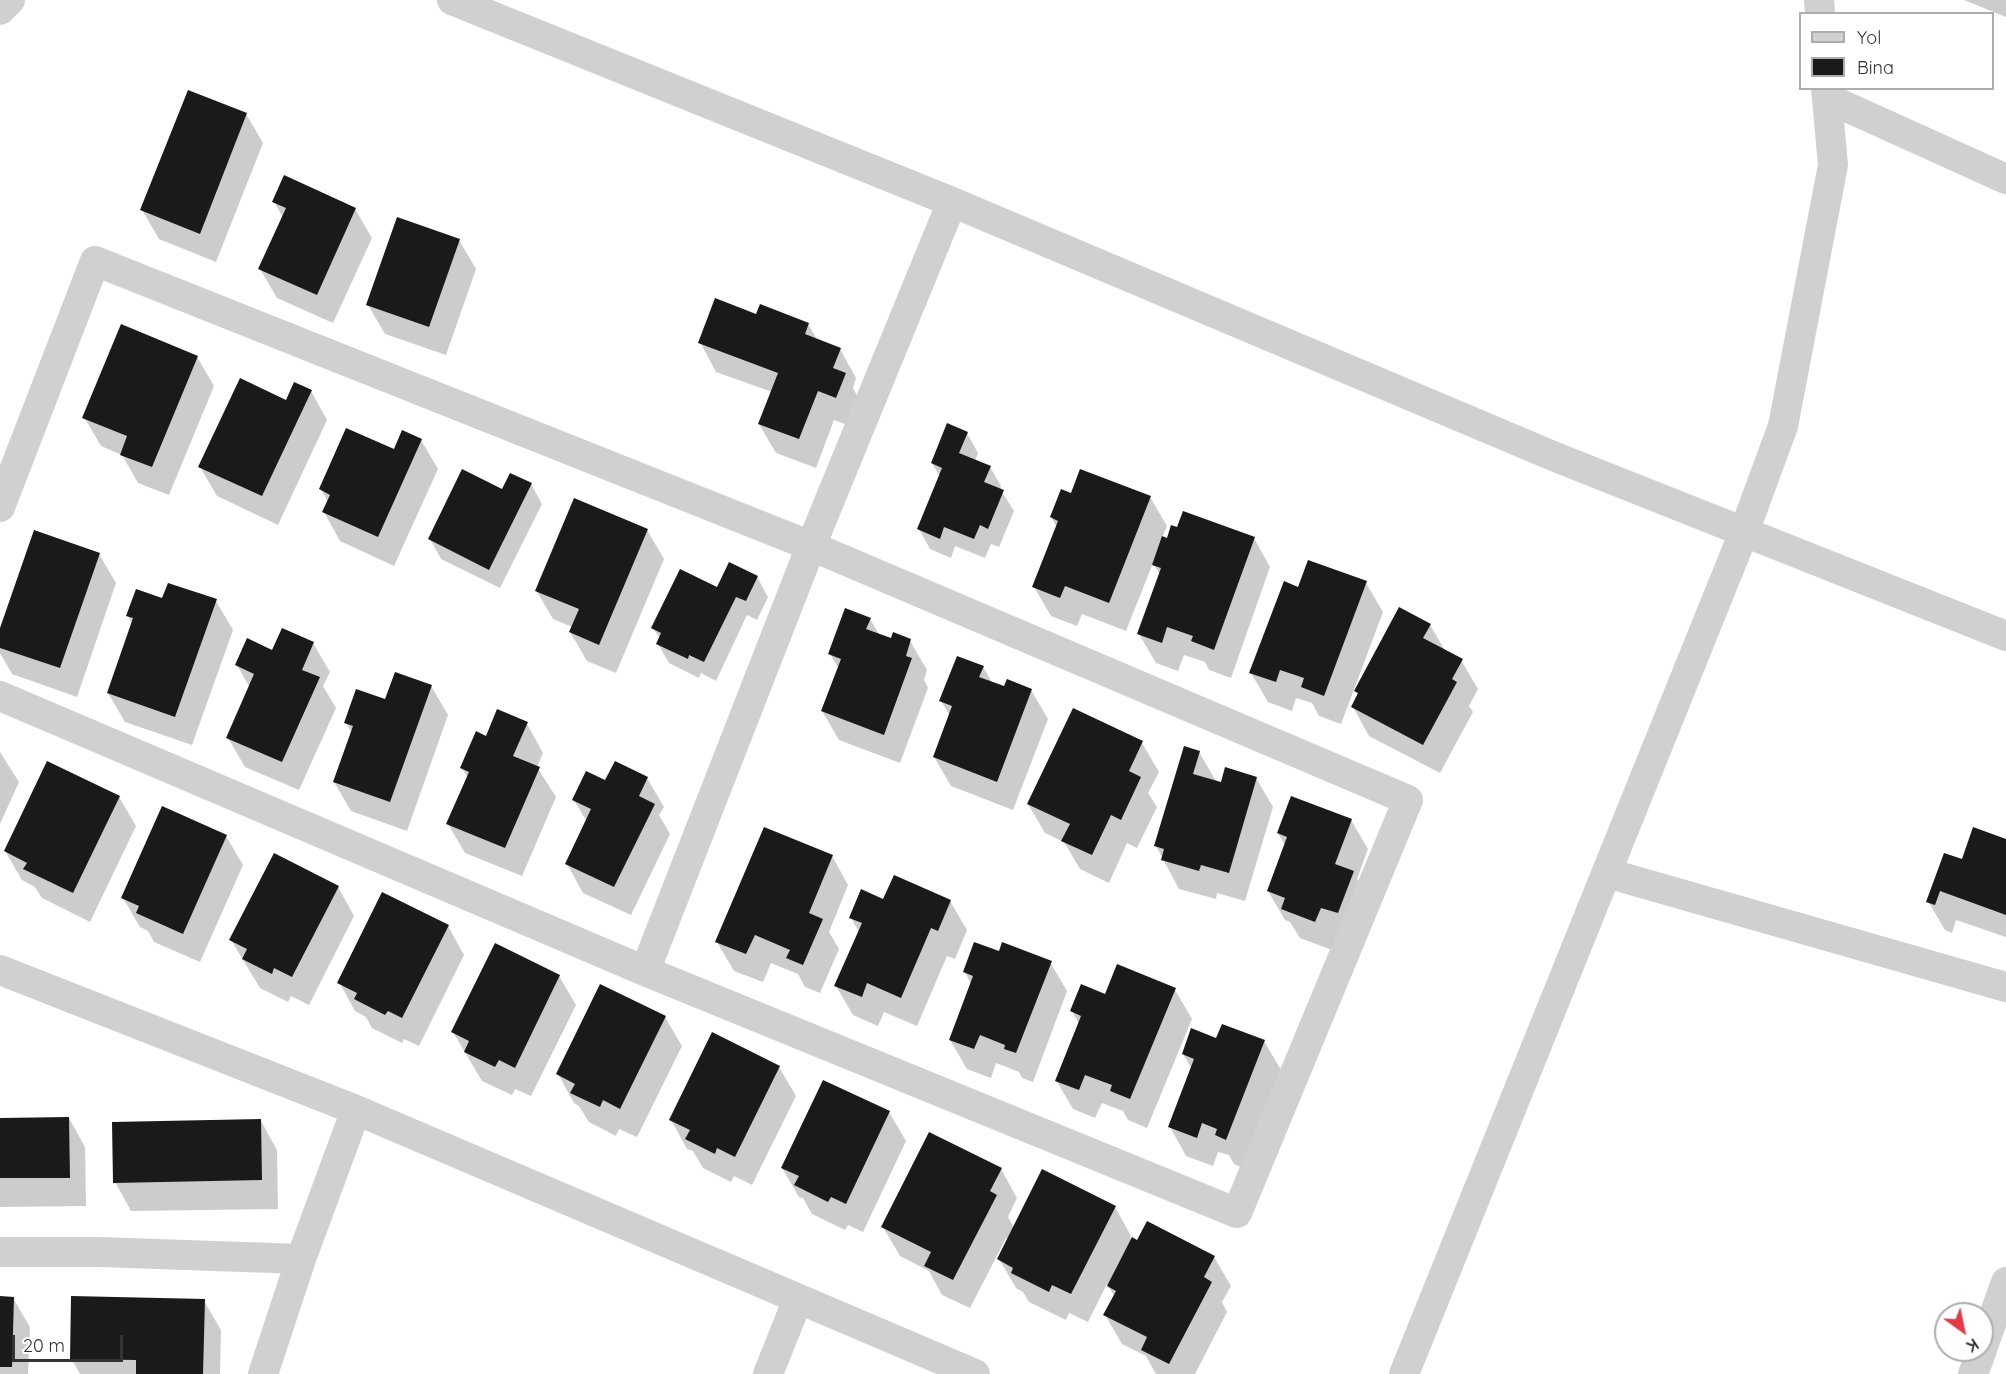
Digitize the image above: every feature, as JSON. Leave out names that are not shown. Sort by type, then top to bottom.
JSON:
[{"type":"street","points":[[0,10],[10,0]]},
{"type":"street","points":[[452,0],[952,202],[1553,456],[2006,636]]},
{"type":"street","points":[[1827,93],[2006,178]]},
{"type":"street","points":[[1404,1374],[1744,532],[1783,426],[1833,165],[1827,93]]},
{"type":"street","points":[[645,971],[811,546],[952,202]]},
{"type":"street","points":[[0,507],[95,261],[811,546],[1408,800],[1237,1213],[645,971],[0,696]]},
{"type":"street","points":[[1606,873],[2006,987]]},
{"type":"street","points":[[0,970],[356,1110],[975,1374]]},
{"type":"street","points":[[263,1374],[301,1259],[356,1110]]},
{"type":"street","points":[[0,1252],[100,1252],[301,1259]]},
{"type":"street","points":[[1994,1316],[2006,1282]]},
{"type":"street","points":[[768,1374],[798,1299]]},
{"type":"building","points":[[188,90],[247,113],[200,234],[140,210]]},
{"type":"building","points":[[284,175],[356,208],[317,295],[258,269],[286,208],[272,202]]},
{"type":"building","points":[[397,217],[460,239],[429,327],[366,305]]},
{"type":"building","points":[[715,298],[756,314],[760,304],[809,323],[805,334],[841,348],[833,368],[846,373],[836,398],[818,391],[799,439],[758,424],[778,373],[698,343]]},
{"type":"building","points":[[121,324],[198,356],[152,467],[120,455],[127,436],[82,418]]},
{"type":"building","points":[[240,378],[286,400],[294,382],[312,390],[262,496],[198,467]]},
{"type":"building","points":[[947,423],[968,432],[959,453],[991,466],[984,482],[1004,490],[988,529],[980,525],[974,539],[944,527],[940,539],[917,529],[942,468],[931,463]]},
{"type":"building","points":[[346,428],[394,449],[402,430],[422,439],[378,537],[322,512],[330,495],[319,489]]},
{"type":"building","points":[[462,469],[502,489],[510,473],[532,483],[489,570],[428,539]]},
{"type":"building","points":[[1080,469],[1151,496],[1109,603],[1065,586],[1060,598],[1032,587],[1058,521],[1050,517],[1061,489],[1071,493]]},
{"type":"building","points":[[574,498],[648,529],[599,645],[569,632],[579,609],[535,591]]},
{"type":"building","points":[[1183,511],[1255,537],[1214,650],[1191,641],[1193,636],[1167,627],[1162,643],[1137,634],[1161,568],[1152,565],[1162,536],[1167,538],[1171,525],[1177,527]]},
{"type":"building","points":[[34,530],[100,553],[60,668],[0,648],[0,628]]},
{"type":"building","points":[[1308,560],[1367,581],[1324,696],[1301,687],[1304,678],[1280,670],[1276,682],[1249,673],[1284,581],[1298,587]]},
{"type":"building","points":[[729,562],[758,576],[746,601],[736,597],[704,662],[689,655],[688,659],[656,644],[661,633],[651,628],[680,569],[717,587]]},
{"type":"building","points":[[168,583],[217,599],[175,717],[107,693],[133,618],[126,616],[136,589],[162,598]]},
{"type":"building","points":[[1399,607],[1431,624],[1423,638],[1463,659],[1452,679],[1457,682],[1423,745],[1351,707],[1358,693],[1354,691]]},
{"type":"building","points":[[845,608],[871,618],[866,629],[891,638],[893,632],[911,639],[906,656],[912,658],[884,735],[821,711],[841,659],[828,654]]},
{"type":"building","points":[[282,628],[314,642],[302,670],[320,677],[282,762],[226,738],[254,674],[235,665],[247,638],[272,650]]},
{"type":"building","points":[[957,656],[984,666],[979,677],[1004,686],[1007,679],[1032,689],[997,782],[933,757],[952,706],[939,701]]},
{"type":"building","points":[[395,672],[432,685],[390,802],[333,782],[353,726],[344,723],[356,689],[385,699]]},
{"type":"building","points":[[1073,708],[1143,741],[1129,771],[1141,777],[1121,820],[1111,815],[1092,855],[1061,841],[1070,824],[1027,804]]},
{"type":"building","points":[[497,709],[528,722],[513,756],[540,767],[505,848],[446,824],[469,772],[460,768],[476,731],[486,736]]},
{"type":"building","points":[[1184,746],[1200,751],[1193,774],[1221,782],[1225,767],[1257,777],[1229,873],[1201,865],[1199,871],[1161,860],[1164,849],[1154,846]]},
{"type":"building","points":[[47,761],[120,796],[73,893],[23,869],[27,863],[4,851]]},
{"type":"building","points":[[615,761],[648,777],[639,796],[655,804],[614,887],[565,864],[591,809],[572,800],[586,771],[605,780]]},
{"type":"building","points":[[1291,796],[1352,819],[1335,864],[1354,871],[1338,913],[1321,908],[1315,922],[1281,909],[1285,898],[1267,891],[1287,837],[1277,833]]},
{"type":"building","points":[[162,806],[227,835],[183,934],[136,913],[139,906],[121,898]]},
{"type":"building","points":[[764,827],[833,855],[809,913],[823,919],[803,965],[786,958],[790,950],[755,935],[746,954],[715,942]]},
{"type":"building","points":[[1973,827],[2006,839],[2006,915],[1940,891],[1935,905],[1926,902],[1944,853],[1962,859]]},
{"type":"building","points":[[274,853],[339,886],[292,977],[274,968],[272,974],[242,959],[247,949],[229,940]]},
{"type":"building","points":[[894,875],[951,900],[938,931],[931,928],[901,998],[867,983],[862,997],[834,986],[862,923],[849,918],[861,889],[883,899]]},
{"type":"building","points":[[382,892],[449,925],[402,1018],[388,1011],[385,1015],[354,999],[357,993],[337,983]]},
{"type":"building","points":[[974,942],[999,951],[1002,942],[1052,961],[1016,1053],[1004,1049],[1005,1045],[980,1035],[974,1049],[949,1040],[973,976],[963,972]]},
{"type":"building","points":[[495,943],[560,975],[515,1068],[499,1060],[495,1067],[464,1052],[469,1041],[451,1032]]},
{"type":"building","points":[[1117,964],[1176,988],[1130,1099],[1110,1091],[1112,1085],[1085,1075],[1079,1090],[1055,1081],[1081,1016],[1070,1011],[1081,984],[1105,994]]},
{"type":"building","points":[[600,984],[666,1016],[620,1109],[603,1100],[600,1107],[570,1093],[575,1084],[556,1074]]},
{"type":"building","points":[[1222,1024],[1265,1040],[1226,1140],[1215,1135],[1217,1129],[1202,1123],[1197,1138],[1168,1127],[1194,1059],[1182,1054],[1191,1028],[1216,1038]]},
{"type":"building","points":[[712,1032],[780,1066],[735,1157],[717,1148],[715,1154],[685,1139],[690,1130],[669,1120]]},
{"type":"building","points":[[823,1080],[890,1111],[846,1204],[831,1197],[828,1202],[794,1185],[799,1176],[781,1168]]},
{"type":"building","points":[[69,1117],[70,1178],[0,1178],[0,1118]]},
{"type":"building","points":[[261,1119],[262,1180],[113,1183],[112,1122]]},
{"type":"building","points":[[929,1132],[1002,1168],[990,1191],[997,1195],[953,1280],[924,1266],[931,1252],[881,1227]]},
{"type":"building","points":[[1042,1169],[1116,1206],[1071,1294],[1052,1285],[1049,1292],[1011,1273],[1013,1268],[997,1259]]},
{"type":"building","points":[[1147,1221],[1215,1256],[1204,1277],[1212,1282],[1169,1364],[1141,1350],[1147,1337],[1103,1315],[1116,1291],[1107,1286],[1132,1237],[1137,1240]]},
{"type":"building","points":[[0,1296],[14,1297],[12,1367],[0,1367]]},
{"type":"building","points":[[71,1296],[205,1299],[203,1374],[136,1374],[136,1360],[70,1359]]}]
